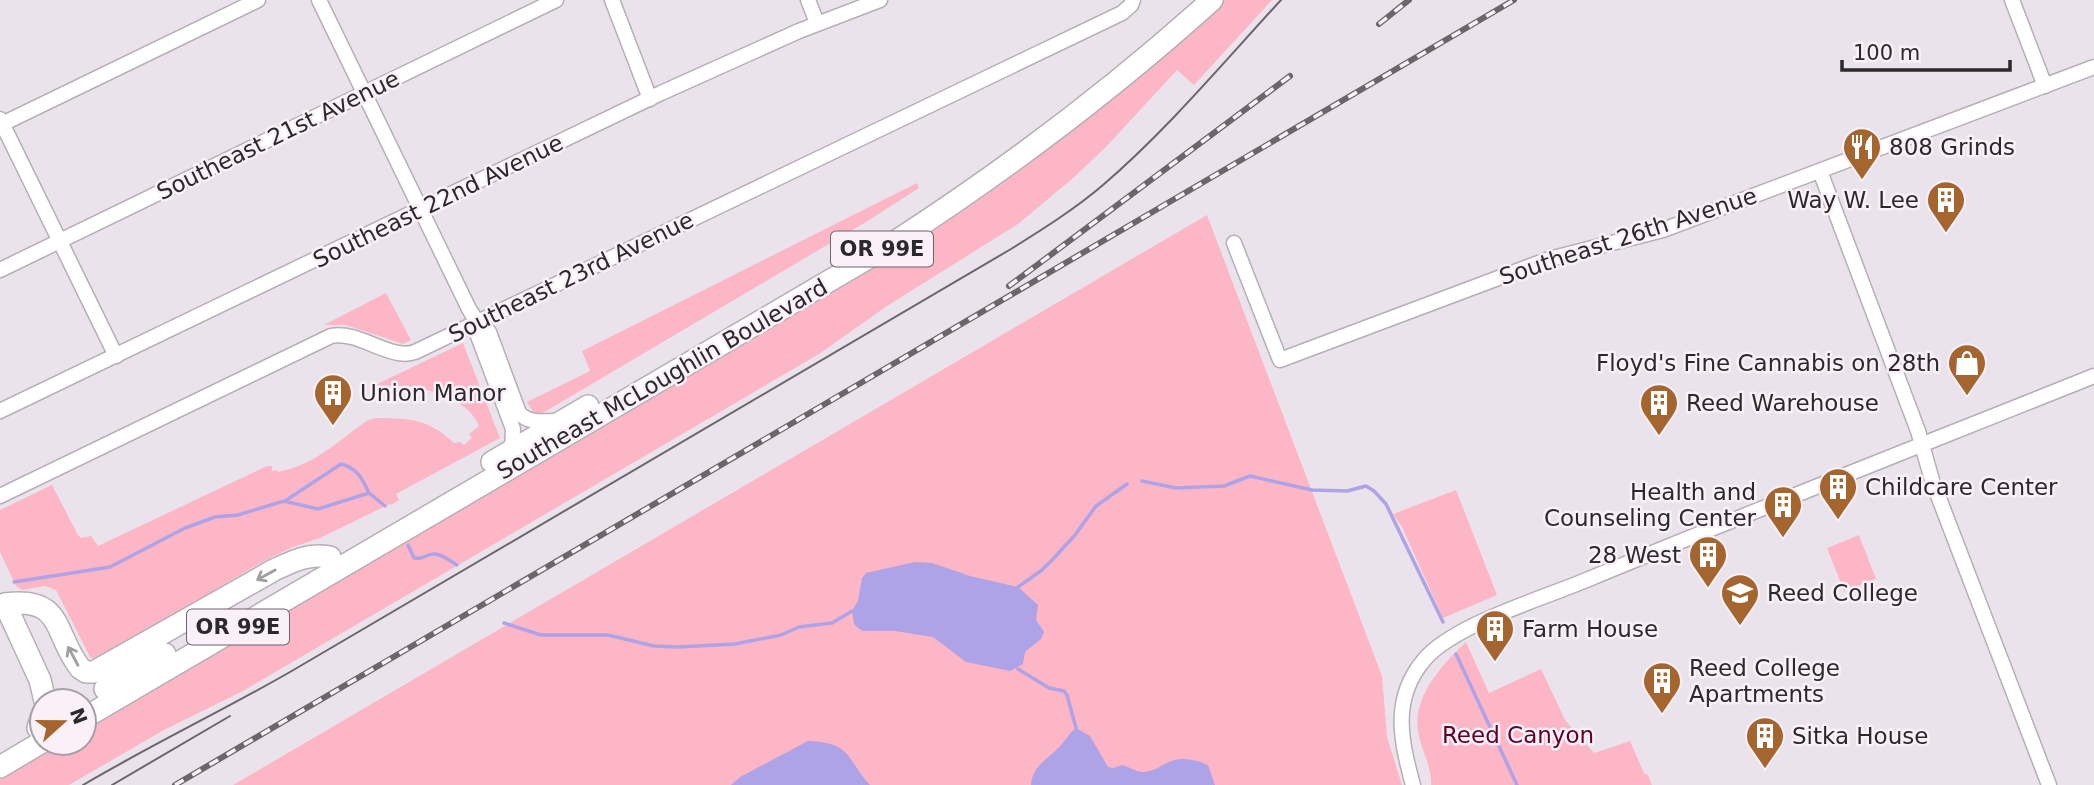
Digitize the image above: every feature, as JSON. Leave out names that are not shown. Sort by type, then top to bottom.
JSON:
[{"type":"highway","name":"Southeast McLoughlin Boulevard","points":[[98,709],[396,526],[512,450],[801,283],[937,199],[1044,123],[1192,0]]},
{"type":"highway","name":"Southeast McLoughlin Boulevard","points":[[98,693],[330,557],[396,526],[853,267],[948,207],[1045,138],[1212,0]]},
{"type":"highway","points":[[3,597],[41,605],[58,627],[80,668],[86,672],[94,672],[275,570],[314,554],[330,557]]},
{"type":"highway","points":[[3,597],[42,687]]},
{"type":"highway","points":[[0,750],[28,735]]},
{"type":"highway","points":[[0,767],[28,740]]},
{"type":"street","points":[[116,356],[1,123],[258,0]]},
{"type":"street","points":[[319,0],[419,210],[477,321],[489,332],[519,413],[531,421],[562,421]]},
{"type":"street","name":"Southeast 21st Avenue","points":[[0,270],[556,0]]},
{"type":"street","points":[[612,0],[650,99]]},
{"type":"street","points":[[808,0],[817,23]]},
{"type":"street","name":"Southeast 22nd Avenue","points":[[0,411],[650,99],[817,23],[880,0]]},
{"type":"street","name":"Southeast 23rd Avenue","points":[[0,496],[331,336],[345,335],[408,355],[1122,13],[1133,0]]},
{"type":"street","points":[[2012,0],[2045,86]]},
{"type":"street","name":"Southeast 26th Avenue","points":[[1234,243],[1280,360],[1549,259],[1655,233],[2094,67]]},
{"type":"street","points":[[1819,172],[1932,480],[2049,785]]},
{"type":"street","points":[[477,321],[478,336],[513,429],[512,450]]},
{"type":"street","points":[[1413,785],[1401,740],[1401,716],[1416,672],[1424,660],[1444,642],[1635,560],[2094,376]]},
{"type":"green space","points":[[1225,0],[1272,0],[1194,85],[1177,70],[1106,147],[1018,224],[887,306],[819,354],[243,691],[164,730],[69,785],[0,785],[0,779],[38,757],[98,757],[98,722],[854,278],[961,212],[1101,107]]},
{"type":"green space","points":[[917,183],[919,188],[866,222],[536,417],[527,402],[590,371],[582,351]]},
{"type":"green space","points":[[1207,215],[1382,676],[1387,737],[1402,785],[233,785]]},
{"type":"green space","points":[[386,293],[411,340],[403,344],[346,325],[324,325]]},
{"type":"green space","points":[[463,343],[500,438],[396,494],[399,500],[391,505],[266,560],[97,659],[90,657],[56,590],[45,586],[22,590],[16,586],[0,552],[0,510],[52,485],[78,535],[81,538],[91,536],[98,546],[267,466],[272,466],[272,471],[278,472],[304,464],[370,419],[396,418],[422,423],[438,430],[454,443],[460,442],[464,445],[472,438],[469,434],[479,426],[462,405],[435,392],[419,388],[375,385]]},
{"type":"green space","points":[[1456,490],[1497,595],[1443,618],[1402,527],[1393,514]]},
{"type":"green space","points":[[1859,535],[1876,579],[1844,591],[1827,548]]},
{"type":"green space","name":"Reed Canyon","points":[[1466,642],[1489,693],[1541,669],[1565,720],[1594,753],[1630,741],[1652,785],[1431,785],[1429,767],[1419,737],[1419,709],[1423,696],[1438,672]]},
{"type":"shaded area","points":[[915,562],[932,563],[970,576],[1018,587],[1038,605],[1036,620],[1044,632],[1041,639],[1025,652],[1023,664],[1010,671],[966,662],[933,637],[895,631],[863,631],[858,628],[854,624],[852,611],[858,601],[862,578],[866,573]]},
{"type":"shaded area","points":[[1076,728],[1090,736],[1108,767],[1122,765],[1144,772],[1174,760],[1189,759],[1208,765],[1215,785],[1031,785],[1038,767]]},
{"type":"shaded area","points":[[808,741],[822,742],[841,749],[870,785],[731,785],[740,777]]},
{"type":"waterway","points":[[285,501],[341,464],[358,474],[369,493]]},
{"type":"waterway","points":[[1142,481],[1176,488],[1224,486],[1250,476],[1312,490],[1347,491],[1366,486],[1386,504],[1443,622]]},
{"type":"waterway","points":[[1018,587],[1053,559],[1096,506],[1127,484]]},
{"type":"waterway","points":[[14,582],[110,567],[185,528],[215,517],[238,515],[284,501],[318,509],[369,493],[385,506]]},
{"type":"waterway","points":[[408,545],[414,558],[436,554],[457,565]]},
{"type":"waterway","points":[[504,623],[541,635],[608,635],[654,646],[678,647],[735,644],[781,635],[799,627],[832,623],[852,611]]},
{"type":"waterway","points":[[1456,654],[1517,785]]},
{"type":"waterway","points":[[1018,669],[1049,688],[1064,691],[1076,728]]},
{"type":"tram line","points":[[83,785],[290,672],[1011,249],[1070,211],[1127,164],[1195,95],[1281,0]]},
{"type":"tram line","points":[[112,785],[230,716]]},
{"type":"railway","points":[[1379,24],[1409,0]]},
{"type":"railway","points":[[175,785],[1514,0]]},
{"type":"railway","points":[[1009,286],[1290,76]]},
{"type":"place","name":"808 Grinds","points":[[1862,181]]},
{"type":"place","name":"Way W. Lee","points":[[1946,234]]},
{"type":"place","name":"Floyd's Fine Cannabis on 28th","points":[[1967,397]]},
{"type":"place","name":"Union Manor","points":[[333,427]]},
{"type":"place","name":"Reed Warehouse","points":[[1659,437]]},
{"type":"place","name":"Childcare Center","points":[[1838,521]]},
{"type":"place","name":"Health and Counseling Center","points":[[1783,539]]},
{"type":"place","name":"28 West","points":[[1708,589]]},
{"type":"place","name":"Reed College","points":[[1740,627]]},
{"type":"place","name":"Farm House","points":[[1495,663]]},
{"type":"place","name":"Reed College Apartments","points":[[1662,715]]},
{"type":"place","name":"Sitka House","points":[[1765,770]]}]
